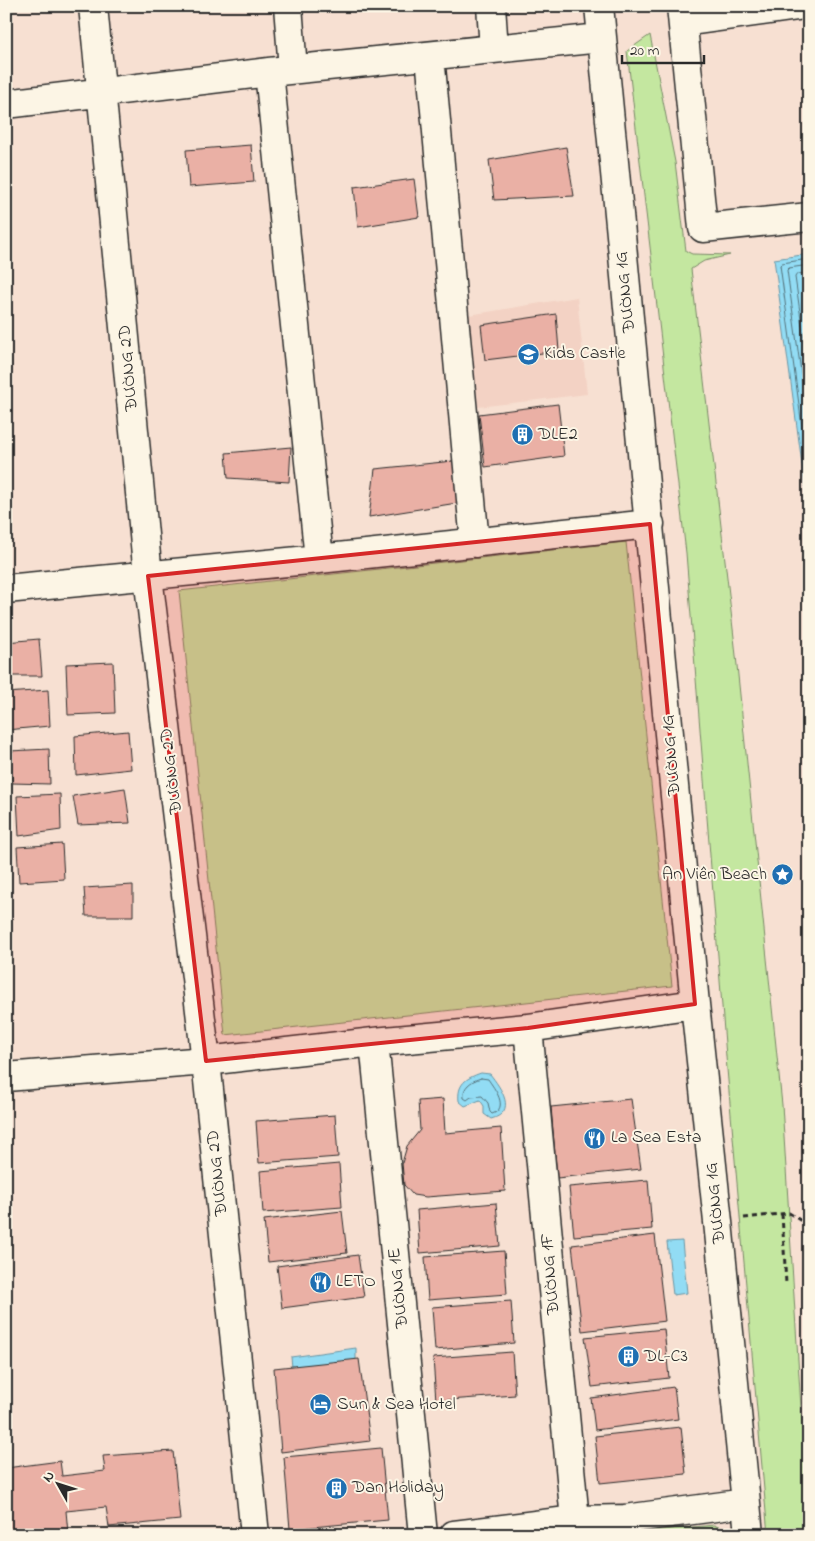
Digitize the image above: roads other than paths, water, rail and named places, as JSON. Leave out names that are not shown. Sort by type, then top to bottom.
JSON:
[{"type":"street","name":"ĐƯỜNG 2D","points":[[93,6],[103,94],[148,576],[206,1062],[254,1535]]},
{"type":"street","points":[[288,6],[281,70],[319,559]]},
{"type":"street","points":[[491,6],[494,49]]},
{"type":"street","name":"ĐƯỜNG 1G","points":[[599,6],[695,1004],[749,1535]]},
{"type":"street","points":[[798,6],[682,14],[704,234],[809,217]]},
{"type":"street","points":[[6,104],[103,94],[281,70],[601,38]]},
{"type":"street","points":[[430,56],[475,543]]},
{"type":"street","points":[[6,589],[319,559],[650,524]]},
{"type":"street","points":[[6,1077],[206,1062],[374,1042],[528,1028],[695,1004]]},
{"type":"street","name":"ĐƯỜNG 1F","points":[[528,1028],[575,1520]]},
{"type":"street","name":"ĐƯỜNG 1E","points":[[374,1042],[423,1535]]},
{"type":"street","points":[[454,1535],[575,1520],[625,1527],[746,1503]]},
{"type":"water","points":[[809,254],[809,515],[774,259]]},
{"type":"water","points":[[481,1073],[490,1074],[499,1086],[505,1099],[504,1111],[499,1116],[491,1119],[484,1114],[484,1106],[480,1100],[465,1106],[459,1101],[459,1090],[464,1082]]},
{"type":"water","points":[[682,1241],[687,1293],[673,1295],[667,1242]]},
{"type":"water","points":[[356,1348],[356,1360],[292,1367],[291,1357]]},
{"type":"place","name":"Kids Castle","points":[[528,354]]},
{"type":"place","name":"DLE2","points":[[522,435]]},
{"type":"place","name":"An Viên Beach","points":[[783,875]]},
{"type":"place","name":"La Sea Esta","points":[[595,1138]]},
{"type":"place","name":"LETO","points":[[320,1282]]},
{"type":"place","name":"DL-C3","points":[[628,1357]]},
{"type":"place","name":"Sun & Sea Hotel","points":[[321,1405]]},
{"type":"place","name":"Dan Holiday","points":[[336,1488]]}]
